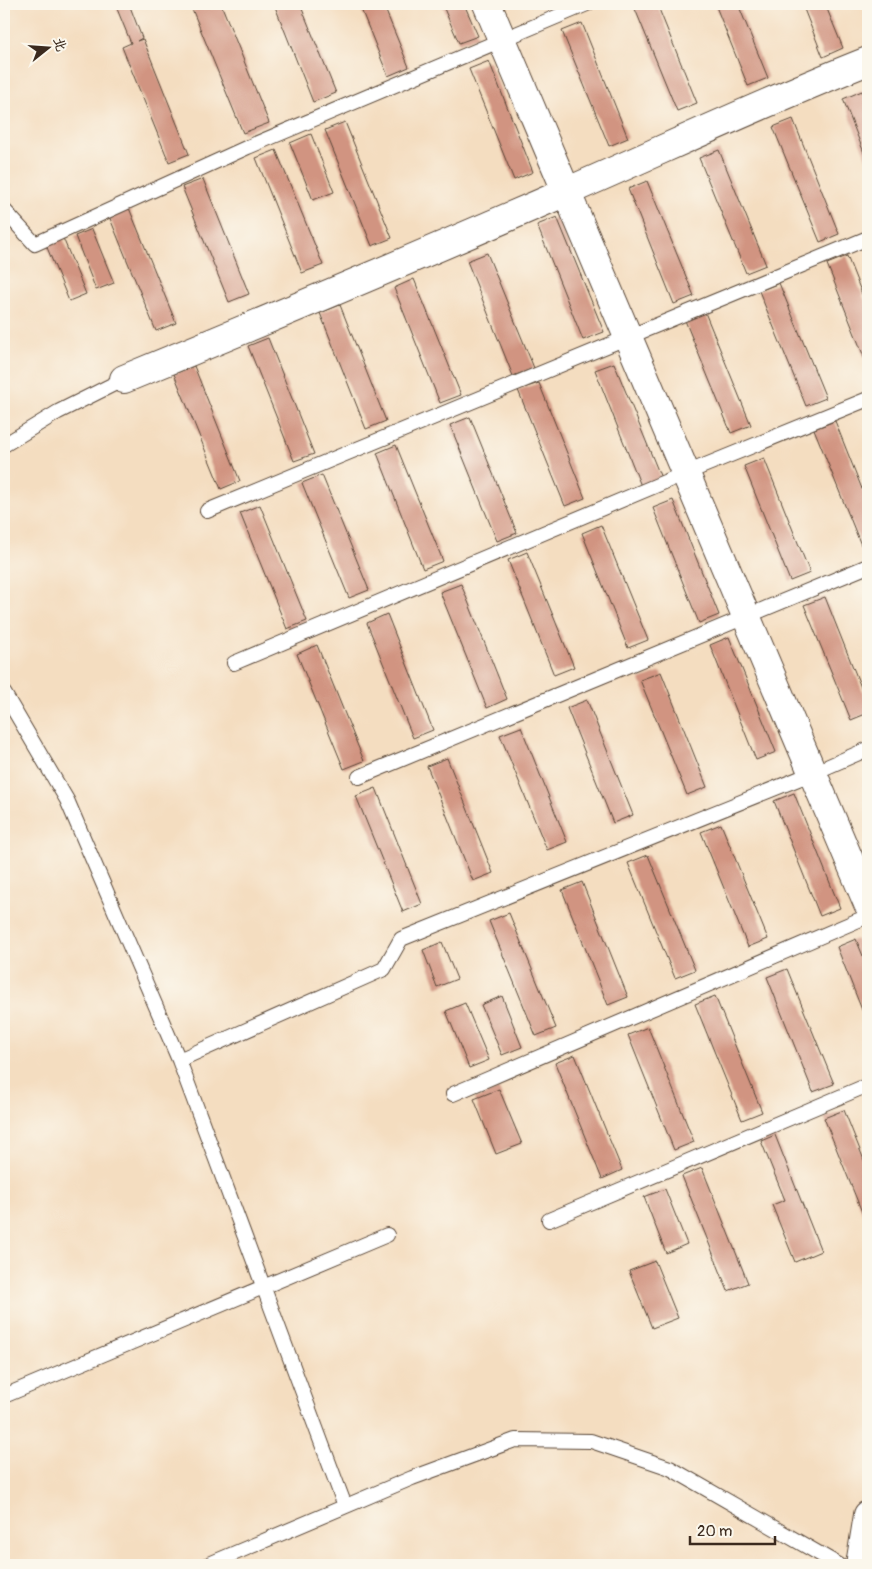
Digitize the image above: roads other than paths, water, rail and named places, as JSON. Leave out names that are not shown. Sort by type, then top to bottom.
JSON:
[{"type":"street","points":[[487,4],[868,904]]},
{"type":"street","points":[[124,379],[373,276],[813,82],[868,61]]},
{"type":"street","points":[[860,1565],[868,1515]]},
{"type":"lane","points":[[4,210],[35,244],[248,147],[586,4]]},
{"type":"lane","points":[[207,511],[868,238]]},
{"type":"lane","points":[[4,445],[58,412],[124,379]]},
{"type":"lane","points":[[234,664],[686,473],[868,399]]},
{"type":"lane","points":[[359,777],[747,618],[868,566]]},
{"type":"lane","points":[[4,694],[67,800],[179,1060],[345,1506]]},
{"type":"lane","points":[[179,1060],[384,970],[401,939],[813,774],[868,749]]},
{"type":"lane","points":[[453,1094],[868,916]]},
{"type":"lane","points":[[549,1220],[868,1085]]},
{"type":"lane","points":[[4,1396],[387,1236]]},
{"type":"lane","points":[[207,1565],[412,1478],[515,1440],[591,1441],[670,1468],[839,1565]]}]
